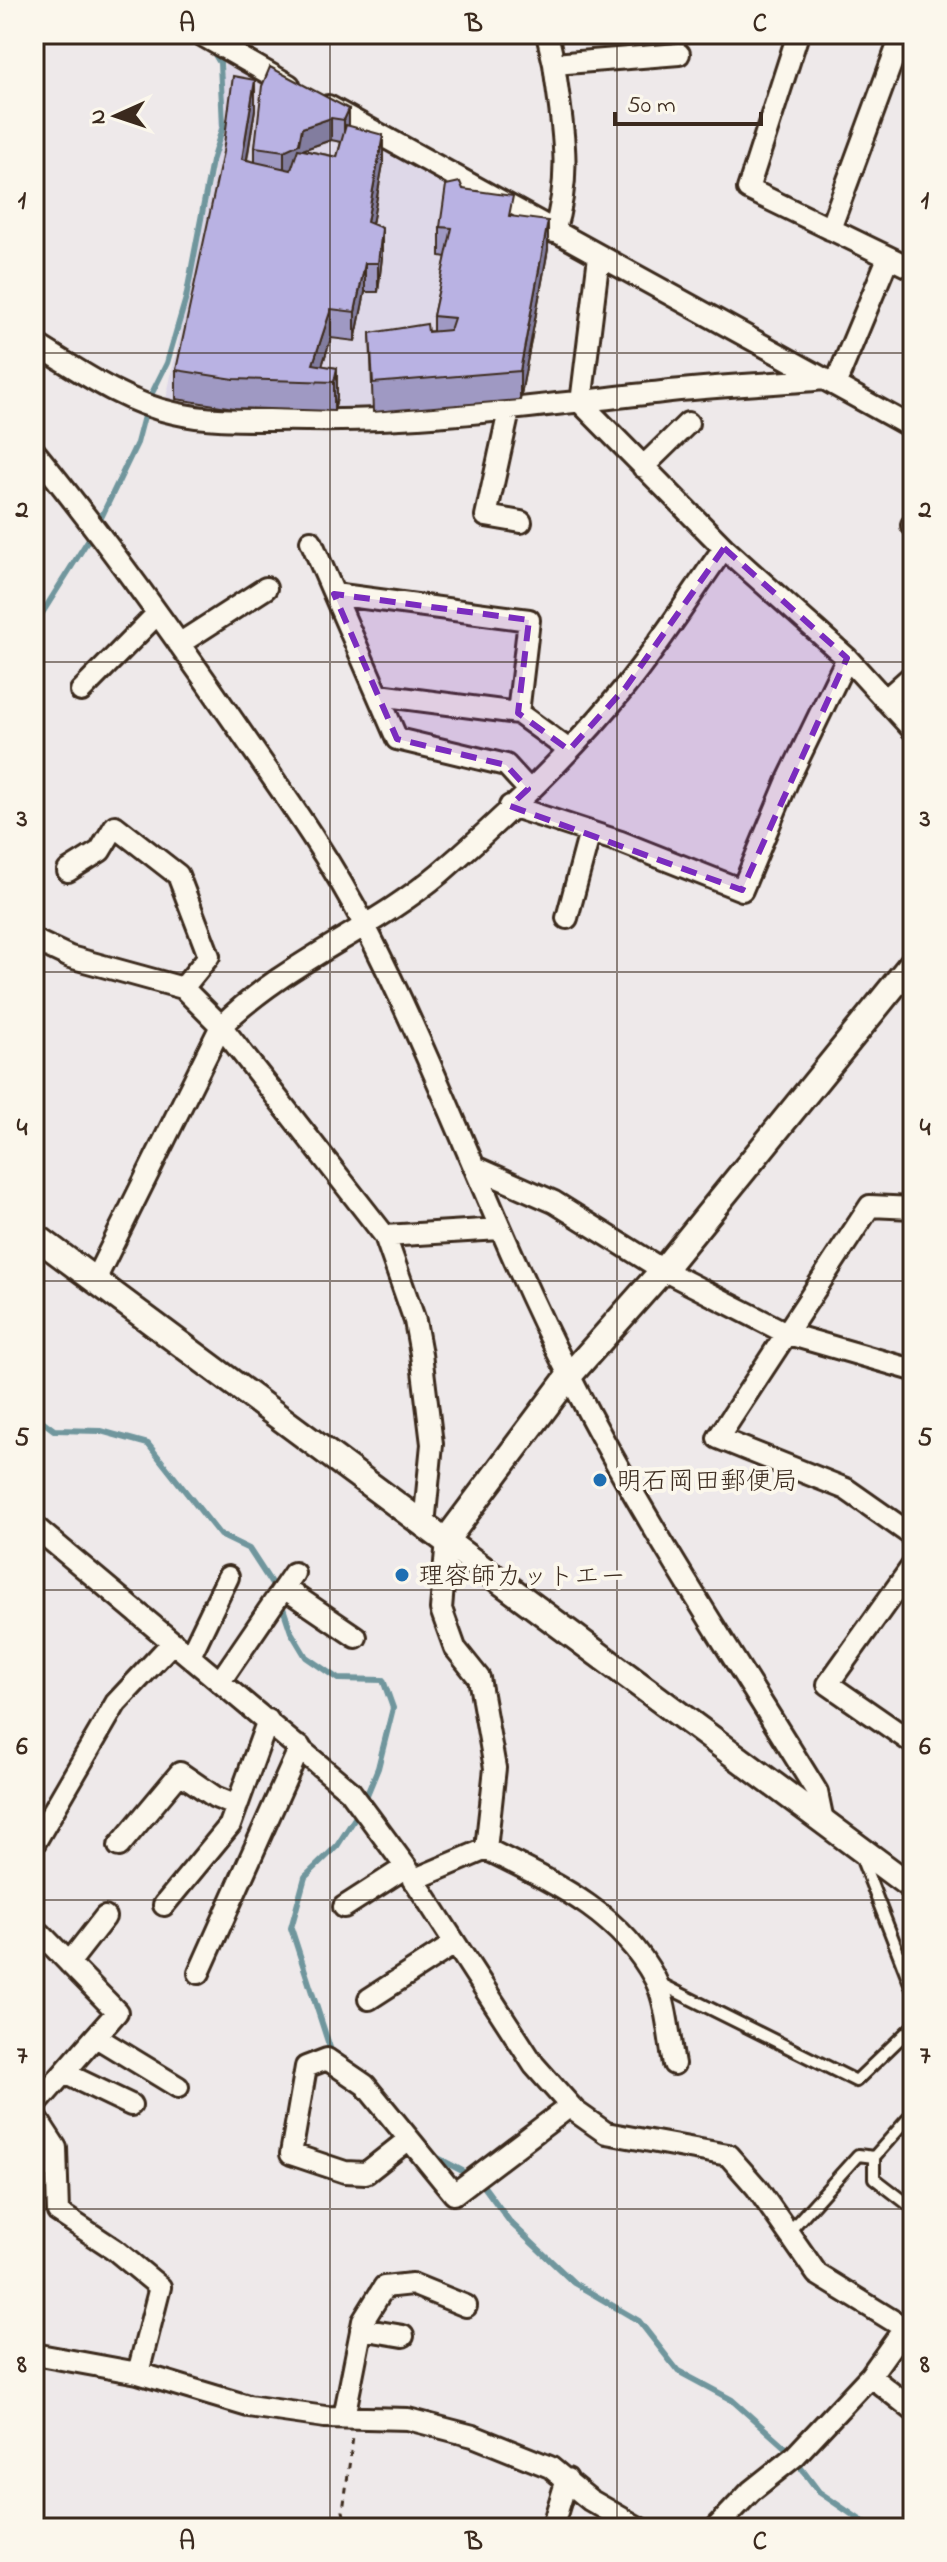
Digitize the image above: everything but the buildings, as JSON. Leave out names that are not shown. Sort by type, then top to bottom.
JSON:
[{"type":"street","points":[[200,34],[913,428]]},
{"type":"street","points":[[547,34],[565,144],[565,197],[554,232]]},
{"type":"street","points":[[798,34],[748,189],[913,269]]},
{"type":"street","points":[[830,229],[902,34]]},
{"type":"street","points":[[554,64],[679,54]]},
{"type":"street","points":[[581,403],[599,256]]},
{"type":"street","points":[[830,382],[888,258]]},
{"type":"street","points":[[34,343],[128,399],[176,414],[383,421],[509,411],[663,392],[830,382]]},
{"type":"street","points":[[581,403],[724,548],[847,658],[913,730]]},
{"type":"street","points":[[509,411],[486,516],[521,522]]},
{"type":"street","points":[[643,467],[688,423]]},
{"type":"street","points":[[34,451],[179,644],[329,860],[366,927],[569,1376],[658,1532],[817,1792],[823,1821]]},
{"type":"street","points":[[311,541],[397,739],[506,765],[528,789]]},
{"type":"street","points":[[95,1280],[221,1026],[250,998],[366,927],[440,873],[569,750],[626,687],[724,548]]},
{"type":"street","points":[[179,644],[266,588]]},
{"type":"street","points":[[334,594],[529,620],[518,713]]},
{"type":"street","points":[[81,691],[157,614]]},
{"type":"street","points":[[510,806],[590,832],[742,890],[788,780],[847,658]]},
{"type":"street","points":[[885,700],[913,675]]},
{"type":"street","points":[[379,695],[518,713],[569,750]]},
{"type":"street","points":[[68,871],[100,851],[115,826],[178,875],[209,956],[183,988]]},
{"type":"street","points":[[567,918],[590,832]]},
{"type":"street","points":[[34,940],[70,957],[183,988],[221,1026],[385,1236],[415,1321],[421,1354],[432,1444],[424,1525]]},
{"type":"street","points":[[486,1849],[495,1768],[479,1678],[455,1648],[441,1609],[447,1539],[569,1376],[663,1270],[913,962]]},
{"type":"street","points":[[477,1168],[554,1202],[663,1270],[788,1334],[913,1370]]},
{"type":"street","points":[[913,1208],[870,1206],[718,1438],[846,1489],[913,1536]]},
{"type":"street","points":[[385,1236],[500,1229]]},
{"type":"street","points":[[34,1235],[913,1888]]},
{"type":"street","points":[[34,1526],[350,1791],[410,1873],[534,2065],[570,2106],[606,2133],[728,2155],[757,2188],[817,2274],[908,2321],[870,2376],[795,2456],[751,2491],[716,2528]]},
{"type":"street","points":[[913,1565],[828,1684],[913,1743]]},
{"type":"street","points":[[190,1656],[228,1577]]},
{"type":"street","points":[[221,1680],[289,1581],[356,1637]]},
{"type":"street","points":[[34,1844],[116,1703],[173,1642]]},
{"type":"street","points":[[164,1905],[230,1825],[268,1720]]},
{"type":"street","points":[[199,1973],[300,1747]]},
{"type":"street","points":[[119,1846],[180,1773],[215,1797],[237,1806]]},
{"type":"street","points":[[344,1907],[410,1873],[486,1849],[572,1892],[624,1933],[657,1982],[674,2064]]},
{"type":"street","points":[[69,1963],[105,1917]]},
{"type":"street","points":[[34,2107],[117,2012],[41,1934]]},
{"type":"street","points":[[369,1999],[454,1944]]},
{"type":"street","points":[[96,2037],[178,2087]]},
{"type":"street","points":[[409,2139],[366,2173],[345,2172],[291,2154],[306,2067],[327,2059],[365,2085],[454,2194],[570,2106]]},
{"type":"street","points":[[64,2073],[131,2105]]},
{"type":"street","points":[[34,2114],[56,2148],[58,2212],[114,2249],[160,2287],[138,2373]]},
{"type":"street","points":[[350,2417],[361,2329],[384,2287],[412,2284],[466,2306]]},
{"type":"street","points":[[361,2329],[403,2336]]},
{"type":"street","points":[[34,2354],[138,2373],[248,2406],[350,2417],[408,2419],[473,2436],[550,2467],[590,2500],[639,2528]]},
{"type":"street","points":[[870,2376],[913,2410]]},
{"type":"street","points":[[552,2528],[567,2479]]},
{"type":"lane","points":[[858,1848],[913,1991]]},
{"type":"lane","points":[[657,1982],[856,2081],[913,2026]]},
{"type":"lane","points":[[913,2113],[874,2157],[874,2178],[913,2208]]},
{"type":"lane","points":[[787,2234],[858,2155],[874,2157]]},
{"type":"path","points":[[347,2528],[343,2511],[350,2417]]},
{"type":"highlighted area","points":[[724,548],[847,658],[742,890],[510,806],[528,789],[506,765],[397,739],[334,594],[529,620],[518,713],[569,750],[626,687]]},
{"type":"shaded area","points":[[225,58],[552,239],[519,402],[365,412],[217,410],[166,399],[214,173]]},
{"type":"waterway","points":[[98,524],[137,443],[148,401],[167,363],[186,298],[212,161],[223,126],[220,63],[211,48]]},
{"type":"waterway","points":[[34,626],[92,534]]},
{"type":"waterway","points":[[34,1415],[54,1430],[101,1431],[148,1444],[220,1535],[249,1549],[277,1592]]},
{"type":"waterway","points":[[281,1602],[291,1632],[306,1657],[338,1679],[383,1680],[393,1708],[378,1768],[364,1802]]},
{"type":"waterway","points":[[335,2055],[331,2051],[291,1928],[305,1877],[337,1846],[359,1812]]},
{"type":"waterway","points":[[379,2089],[403,2116]]},
{"type":"waterway","points":[[434,2156],[470,2175]]},
{"type":"waterway","points":[[480,2181],[510,2222],[574,2283],[639,2321],[678,2371],[732,2400],[786,2448],[819,2492],[872,2528]]},
{"type":"place","name":"明石岡田郵便局","points":[[600,1480]]},
{"type":"place","name":"理容師カットエー","points":[[402,1575]]}]
